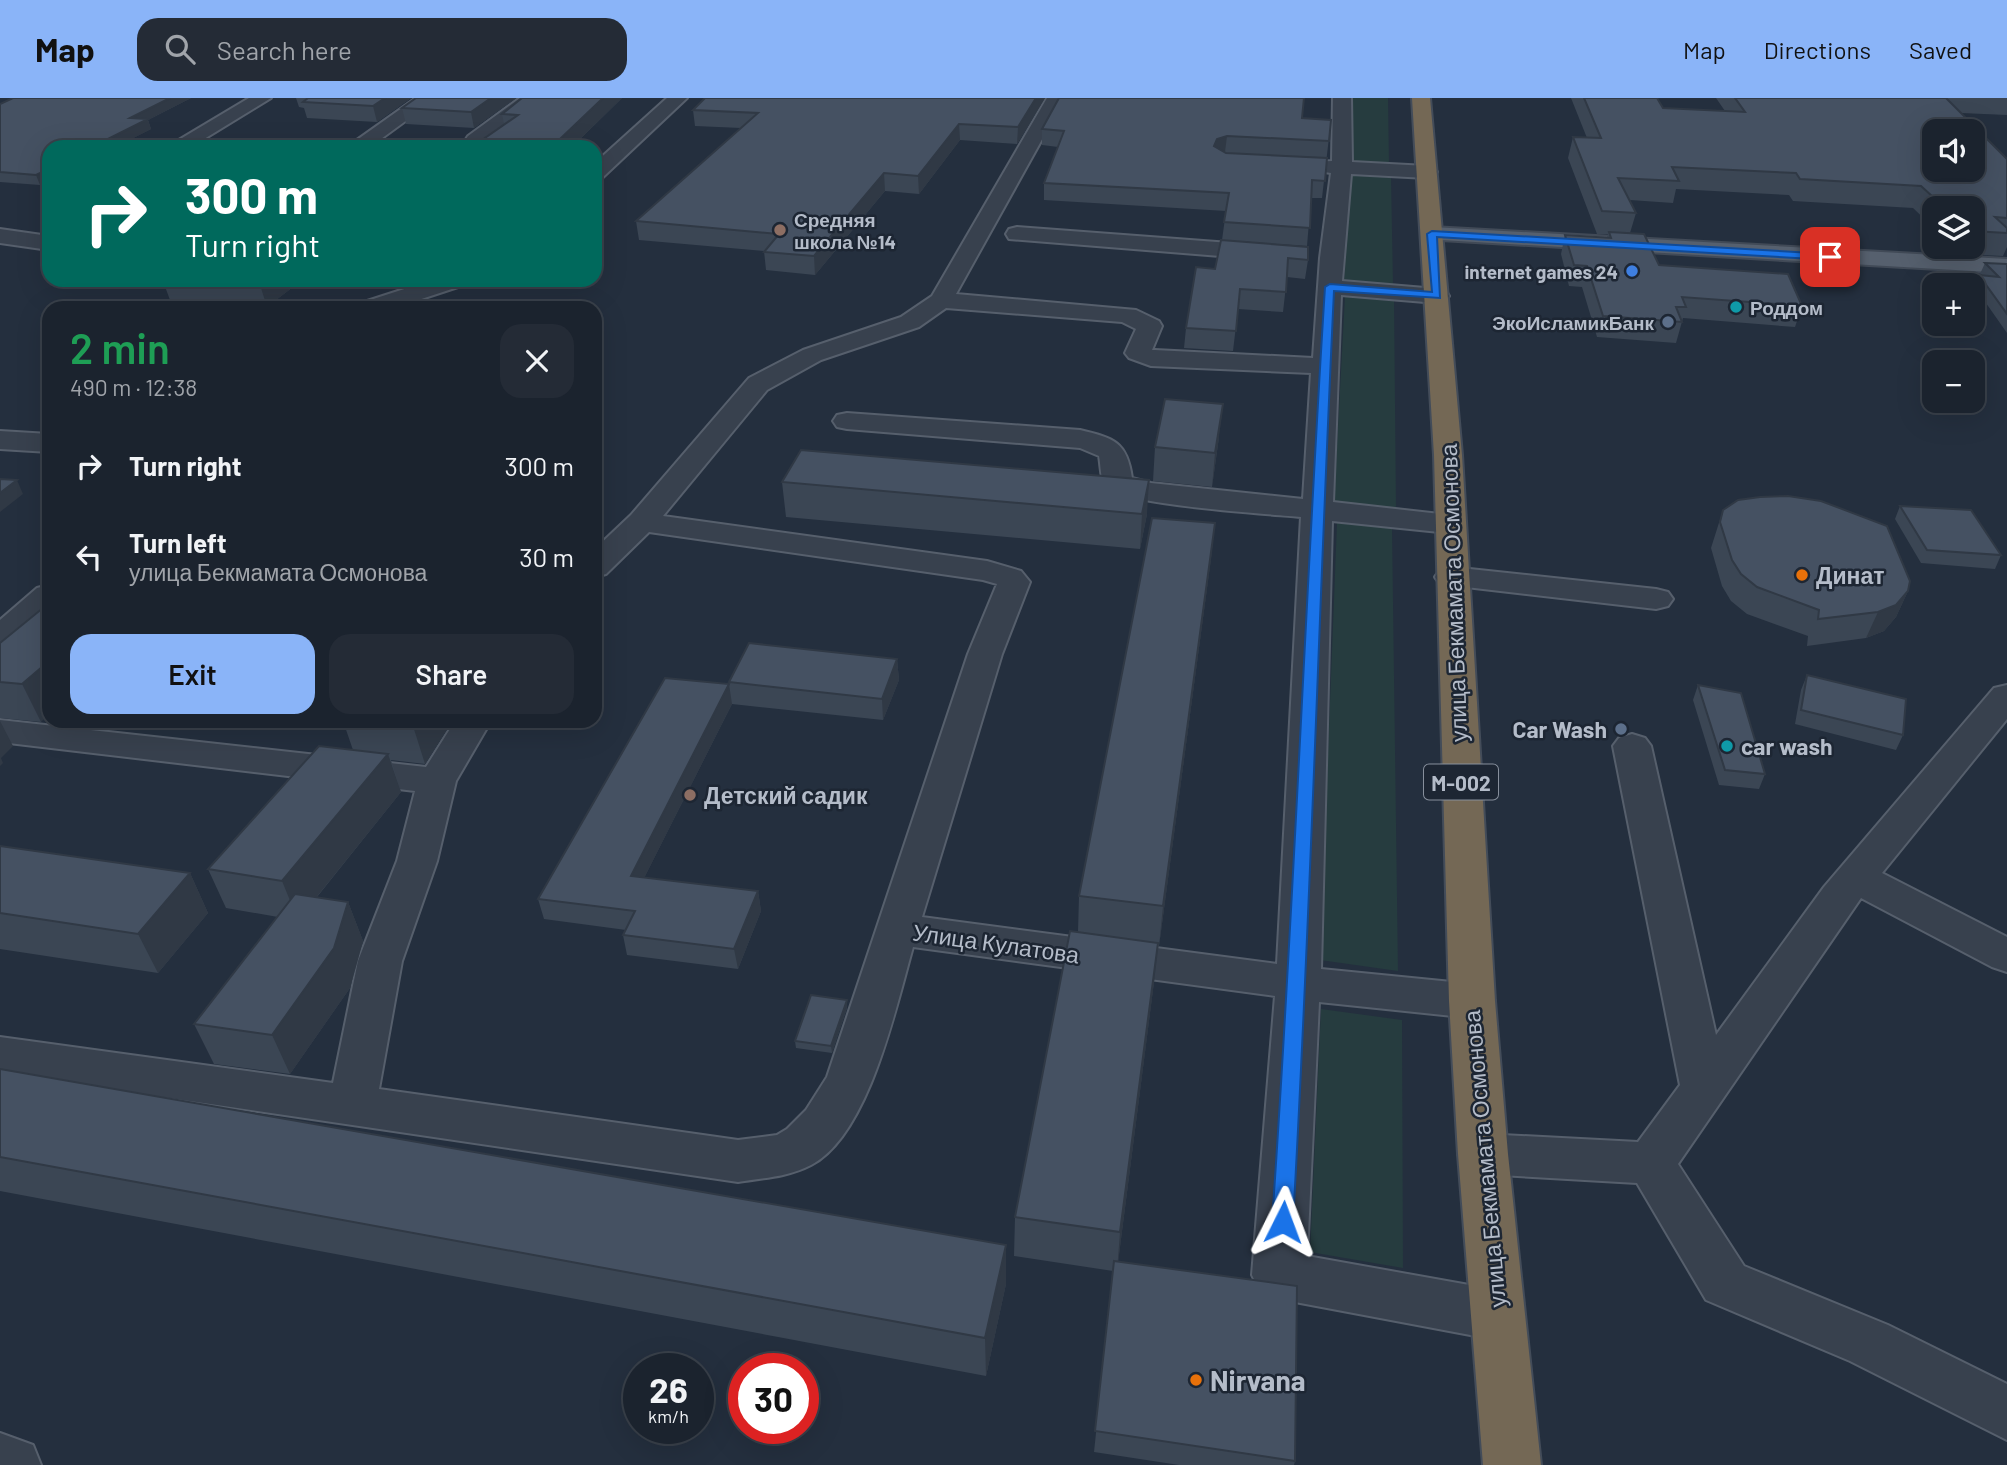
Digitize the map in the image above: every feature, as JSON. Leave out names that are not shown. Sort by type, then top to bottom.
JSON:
[{"type":"highway","name":"улица Бекмамата Осмонова","points":[[1422,98],[1448,455],[1451,577],[1472,1002],[1483,1154],[1512,1465]]},
{"type":"main road","points":[[1432,234],[2007,266]]},
{"type":"street","points":[[189,140],[262,98]]},
{"type":"street","points":[[367,140],[428,98]]},
{"type":"street","points":[[475,140],[532,98]]},
{"type":"street","points":[[602,168],[678,98]]},
{"type":"street","points":[[602,560],[642,522],[758,384],[812,355],[910,322],[940,300],[1056,98]]},
{"type":"street","points":[[1342,98],[1342,167],[1314,264],[1325,366],[1298,983],[1279,1276],[1497,1315]]},
{"type":"street","points":[[1303,165],[1427,172]]},
{"type":"street","points":[[5,237],[42,233]]},
{"type":"street","points":[[1017,234],[1314,264],[1437,296]]},
{"type":"street","points":[[391,287],[404,296]]},
{"type":"street","points":[[390,301],[433,287]]},
{"type":"street","points":[[940,300],[1127,315],[1150,326],[1138,353],[1151,358],[1325,366]]},
{"type":"street","points":[[848,421],[1080,439],[1106,445],[1114,453],[1118,483],[1147,492],[1449,524]]},
{"type":"street","points":[[0,440],[42,443]]},
{"type":"street","points":[[0,1055],[738,1161],[785,1154],[814,1134],[833,1110],[850,1078],[985,654],[1014,582],[1010,578],[987,572],[642,522]]},
{"type":"street","points":[[1451,577],[1656,599]]},
{"type":"street","points":[[0,637],[42,601]]},
{"type":"street","points":[[1651,1163],[1855,877],[2007,696]]},
{"type":"street","points":[[352,1105],[380,961],[417,861],[437,781],[469,728]]},
{"type":"street","points":[[0,731],[437,781]]},
{"type":"street","points":[[1632,746],[1704,1088]]},
{"type":"street","points":[[1855,877],[2007,956]]},
{"type":"street","name":"Улица Кулатова","points":[[896,929],[1298,983],[1472,1002]]},
{"type":"street","points":[[1483,1154],[1651,1163]]},
{"type":"street","points":[[1651,1163],[1725,1283],[1869,1343],[2007,1413]]},
{"type":"street","points":[[0,1462],[12,1465]]},
{"type":"green space","points":[[1351,98],[1388,98],[1389,165],[1348,162]]},
{"type":"green space","points":[[1349,173],[1391,176],[1393,284],[1344,281]]},
{"type":"green space","points":[[1345,296],[1394,299],[1396,509],[1334,503]]},
{"type":"green space","points":[[1337,523],[1392,528],[1398,971],[1320,960]]},
{"type":"green space","points":[[1321,1009],[1402,1020],[1403,1268],[1310,1252]]},
{"type":"building","points":[[13,98],[170,98],[130,118],[148,119],[106,140],[42,140],[42,172],[36,175],[0,172],[0,104]]},
{"type":"building","points":[[308,98],[385,98],[373,106],[303,102]]},
{"type":"building","points":[[416,98],[491,98],[471,112],[402,108]]},
{"type":"building","points":[[522,98],[603,98],[559,140],[482,140],[518,115],[502,114]]},
{"type":"building","points":[[705,98],[1036,98],[1018,127],[959,124],[918,176],[884,173],[814,256],[764,252],[779,234],[636,221],[758,113],[693,110]]},
{"type":"building","points":[[1059,98],[1304,98],[1302,118],[1331,120],[1329,141],[1227,136],[1217,139],[1214,146],[1226,153],[1327,158],[1325,181],[1312,180],[1310,228],[1224,222],[1229,193],[1044,183],[1064,131],[1042,129]]},
{"type":"building","points":[[1584,98],[1657,98],[1663,108],[1745,112],[1735,98],[1946,98],[1967,119],[1922,119],[1922,182],[1985,182],[1985,137],[2007,159],[2007,218],[1995,217],[2007,228],[2007,233],[1985,232],[1985,196],[1932,196],[1921,186],[1800,179],[1796,173],[1672,167],[1679,181],[1618,178],[1636,213],[1602,211],[1573,137],[1601,138]]},
{"type":"building","points":[[1609,232],[1644,234],[1659,265],[1788,274],[1802,306],[1682,297],[1686,307],[1676,307],[1682,322],[1603,316],[1587,266],[1574,265],[1565,235],[1611,238]]},
{"type":"building","points":[[1221,240],[1308,247],[1308,260],[1288,258],[1286,292],[1240,289],[1236,331],[1186,328],[1196,267],[1215,269]]},
{"type":"building","points":[[1985,263],[2007,264],[2007,314],[1985,283],[1985,276],[1999,277]]},
{"type":"building","points":[[1165,399],[1223,404],[1215,453],[1155,447]]},
{"type":"building","points":[[801,450],[1149,480],[1142,514],[782,482]]},
{"type":"building","points":[[0,479],[17,480],[0,493]]},
{"type":"building","name":"Динат","points":[[1788,496],[1821,501],[1887,526],[1910,581],[1908,591],[1896,605],[1878,612],[1818,619],[1819,610],[1757,587],[1741,574],[1732,560],[1720,522],[1723,510],[1738,500]]},
{"type":"building","points":[[1900,506],[1971,510],[2001,555],[1927,550]]},
{"type":"building","points":[[1152,518],[1215,523],[1163,906],[1079,896]]},
{"type":"building","points":[[42,609],[42,667],[22,684],[0,682],[0,643]]},
{"type":"building","points":[[749,643],[897,659],[882,699],[729,682]]},
{"type":"building","points":[[1807,675],[1906,699],[1903,735],[1801,710]]},
{"type":"building","points":[[665,678],[729,684],[631,876],[758,891],[734,949],[623,935],[635,911],[538,899]]},
{"type":"building","points":[[1698,685],[1741,693],[1765,774],[1725,770]]},
{"type":"building","points":[[319,746],[388,754],[282,881],[208,869]]},
{"type":"building","points":[[0,846],[190,873],[138,934],[0,913]]},
{"type":"building","points":[[295,894],[348,902],[334,948],[272,1035],[194,1024]]},
{"type":"building","points":[[1070,931],[1158,943],[1120,1232],[1015,1217]]},
{"type":"building","points":[[811,995],[847,1000],[831,1046],[795,1041]]},
{"type":"building","points":[[0,1069],[1006,1245],[985,1338],[0,1157]]},
{"type":"building","name":"Nirvana","points":[[1114,1261],[1297,1286],[1295,1461],[1095,1431]]},
{"type":"place","name":"Средняя школа №14","points":[[780,230]]},
{"type":"place","name":"internet games 24","points":[[1632,271]]},
{"type":"place","name":"Роддом","points":[[1736,307]]},
{"type":"place","name":"ЭкоИсламикБанк","points":[[1668,322]]},
{"type":"place","name":"Динат","points":[[1802,575]]},
{"type":"place","name":"Car Wash","points":[[1621,729]]},
{"type":"place","name":"car wash","points":[[1727,746]]},
{"type":"place","name":"Детский садик","points":[[690,795]]},
{"type":"place","name":"Nirvana","points":[[1196,1380]]},
{"type":"route","points":[[1283,1222],[1298,983],[1317,511],[1330,287],[1437,296],[1432,234],[1830,257]]}]
